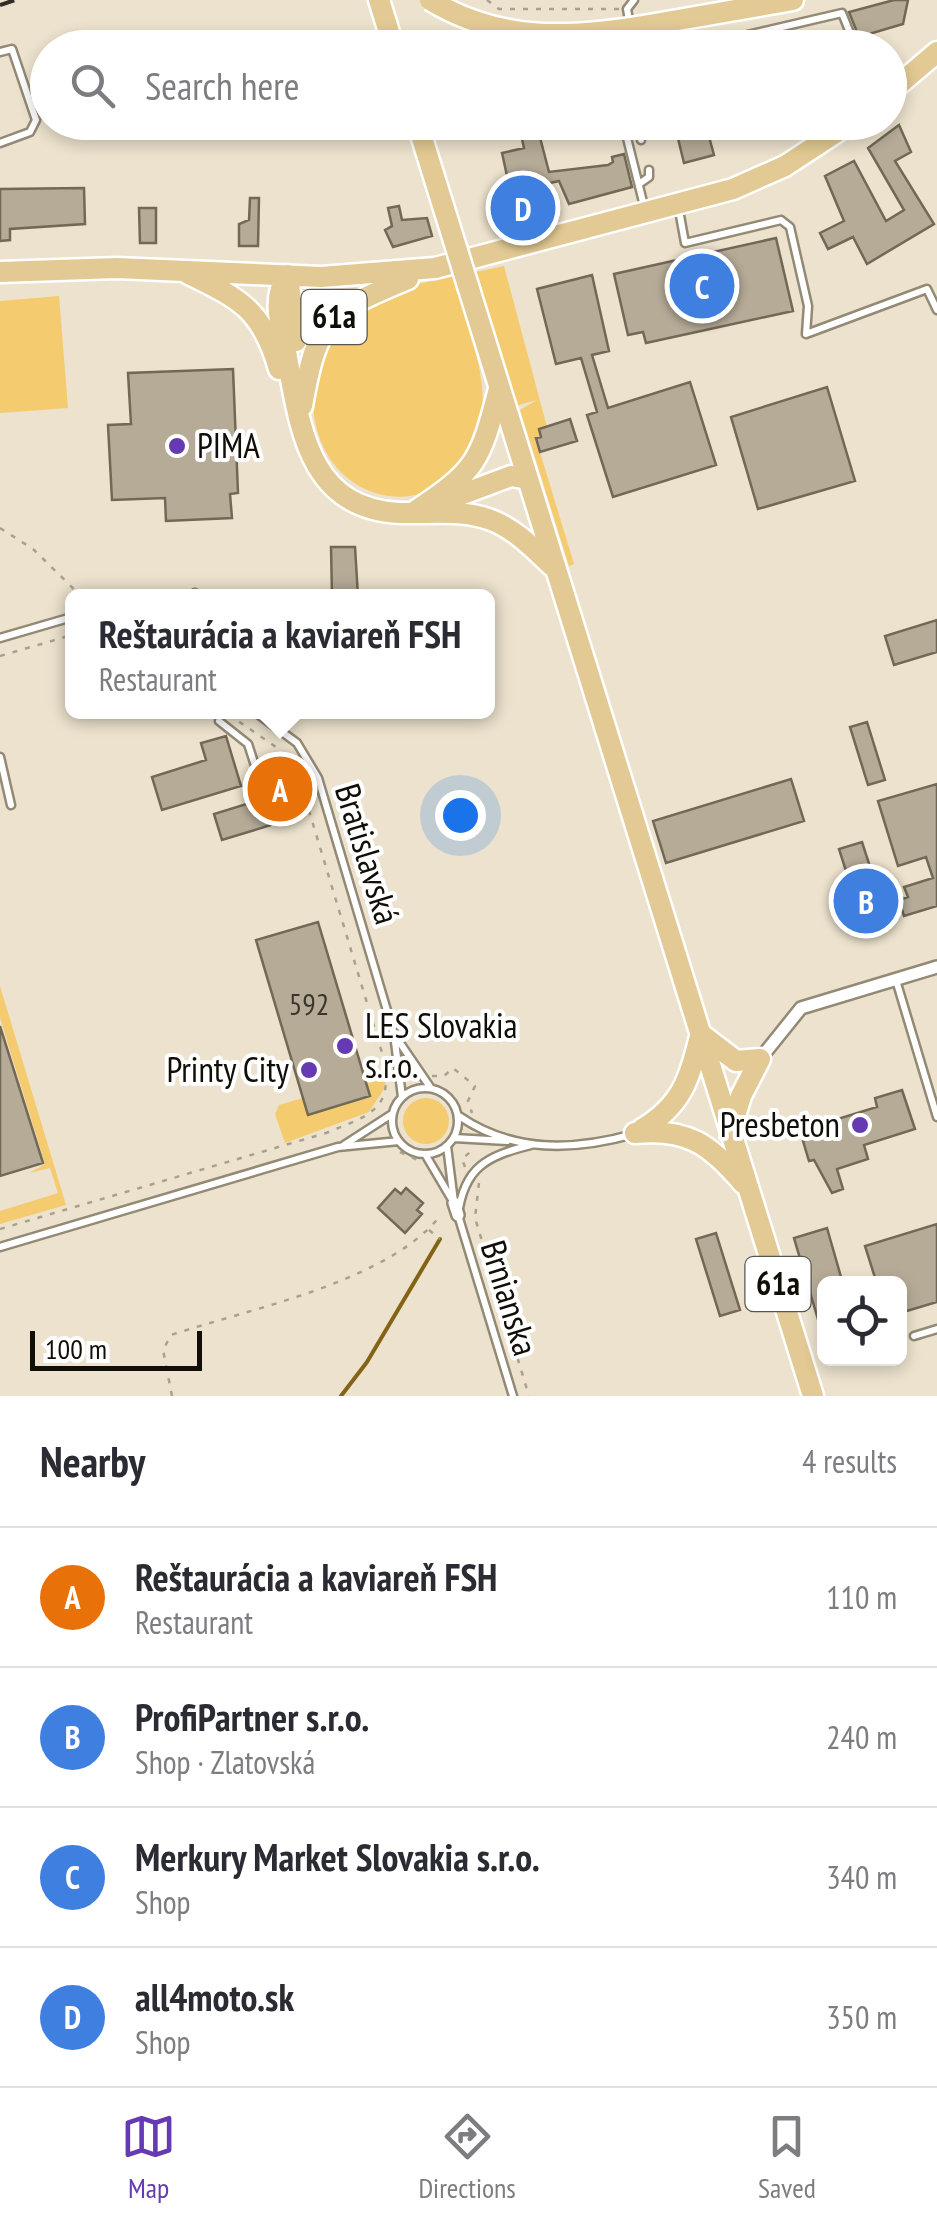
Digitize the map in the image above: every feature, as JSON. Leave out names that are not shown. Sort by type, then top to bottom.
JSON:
[{"type":"main road","points":[[379,0],[388,30]]},
{"type":"main road","points":[[430,0],[474,23],[504,30]]},
{"type":"main road","points":[[614,30],[793,0]]},
{"type":"main road","points":[[907,78],[937,52]]},
{"type":"main road","name":"61a","points":[[424,140],[813,1396]]},
{"type":"main road","points":[[0,272],[179,270],[354,276],[435,268],[677,204],[776,171],[824,140]]},
{"type":"main road","name":"61a","points":[[299,423],[311,352],[332,318],[362,298],[435,268]]},
{"type":"main road","name":"61a","points":[[179,270],[249,307],[268,338],[314,464],[338,490],[380,510],[460,514],[494,521],[554,567]]},
{"type":"main road","name":"61a","points":[[288,275],[278,299],[299,423]]},
{"type":"main road","points":[[414,512],[463,478],[477,460],[499,389]]},
{"type":"main road","points":[[414,512],[511,476],[528,479]]},
{"type":"main road","points":[[635,1133],[660,1119],[684,1094],[700,1034],[736,1061],[760,1059]]},
{"type":"main road","points":[[730,1130],[741,1096],[760,1059]]},
{"type":"main road","points":[[635,1133],[674,1132],[693,1136],[720,1155],[748,1188]]},
{"type":"street","points":[[760,1059],[801,1008],[937,967]]},
{"type":"lane","points":[[631,30],[627,9],[634,0]]},
{"type":"lane","points":[[769,30],[842,13],[849,30]]},
{"type":"lane","points":[[0,52],[12,48],[30,102]]},
{"type":"lane","points":[[0,143],[30,132]]},
{"type":"lane","points":[[628,140],[646,212]]},
{"type":"lane","points":[[639,184],[649,177],[649,170]]},
{"type":"lane","points":[[677,204],[685,243],[781,220],[790,227],[808,306],[806,334],[927,289],[937,310]]},
{"type":"lane","points":[[0,638],[65,619]]},
{"type":"lane","name":"Bratislavská","points":[[266,719],[290,736],[312,764],[394,1034]]},
{"type":"lane","points":[[219,721],[248,744],[259,778]]},
{"type":"lane","points":[[0,757],[11,805]]},
{"type":"lane","points":[[895,979],[937,1117]]},
{"type":"lane","points":[[394,1034],[430,1088],[451,1100],[458,1115],[454,1138],[447,1146],[425,1154]]},
{"type":"lane","points":[[338,1148],[392,1114],[402,1096],[394,1034]]},
{"type":"lane","points":[[402,1096],[430,1088]]},
{"type":"lane","points":[[392,1114],[399,1141]]},
{"type":"lane","points":[[458,1115],[530,1145],[582,1146],[635,1133]]},
{"type":"lane","points":[[454,1138],[514,1141]]},
{"type":"lane","points":[[0,1247],[338,1148],[399,1141],[425,1154],[456,1209]]},
{"type":"lane","points":[[456,1209],[477,1164],[493,1154],[530,1145]]},
{"type":"lane","points":[[447,1146],[456,1209]]},
{"type":"lane","name":"Brnianska","points":[[456,1209],[513,1396]]},
{"type":"lane","points":[[914,1336],[937,1329]]},
{"type":"path","points":[[487,0],[499,9],[627,9]]},
{"type":"path","points":[[0,528],[32,549],[75,589]]},
{"type":"path","points":[[0,656],[65,637]]},
{"type":"path","points":[[0,1230],[326,1133],[377,1109],[387,1089],[386,1070],[304,794],[281,753],[235,719]]},
{"type":"path","points":[[292,797],[311,792]]},
{"type":"path","points":[[426,1072],[440,1077],[456,1069],[474,1086],[468,1106],[482,1118]]},
{"type":"path","points":[[464,1166],[462,1158],[476,1146]]},
{"type":"path","points":[[392,1148],[427,1168]]},
{"type":"path","points":[[479,1180],[476,1225],[529,1396]]},
{"type":"path","points":[[172,1396],[163,1350],[171,1334],[366,1271],[399,1256],[441,1215]]},
{"type":"path","points":[[429,1230],[440,1238]]},
{"type":"shaded area","points":[[504,266],[547,427],[539,429],[541,437],[536,439],[574,564],[569,566],[520,410],[537,400],[515,406],[481,286],[458,292],[480,371],[481,419],[467,457],[444,482],[416,495],[386,496],[357,485],[333,463],[318,431],[313,390],[316,370],[326,340],[345,316],[360,305],[399,289]]},
{"type":"shaded area","points":[[298,291],[355,291],[326,312],[304,350]]},
{"type":"shaded area","points":[[59,296],[68,408],[0,413],[0,301]]},
{"type":"shaded area","points":[[0,986],[66,1205],[0,1224],[0,1211],[58,1193],[50,1168],[29,1173],[45,1164],[0,1018]]},
{"type":"shaded area","points":[[384,1078],[386,1086],[369,1112],[285,1143],[275,1114],[279,1105],[303,1098],[369,1096],[367,1084]]},
{"type":"shaded area","points":[[426,1098],[443,1104],[449,1121],[443,1138],[426,1144],[409,1138],[403,1121],[409,1104]]},
{"type":"building","points":[[908,0],[903,24],[883,30],[856,30],[849,12]]},
{"type":"building","points":[[522,140],[541,140],[549,172],[608,165],[613,162],[612,157],[624,154],[632,187],[569,204],[559,181],[528,188],[534,212],[516,217],[502,153],[524,148]]},
{"type":"building","points":[[678,140],[710,140],[714,155],[684,163]]},
{"type":"building","points":[[879,140],[906,140],[911,152],[895,161],[934,224],[867,264],[853,237],[828,249],[820,233],[844,221],[825,176],[854,161],[886,221],[904,210],[868,148]]},
{"type":"building","points":[[84,188],[85,224],[10,229],[10,240],[0,241],[0,189]]},
{"type":"building","points":[[250,198],[259,198],[258,246],[239,246],[239,224],[249,220]]},
{"type":"building","points":[[399,206],[402,220],[427,218],[432,236],[393,247],[385,230],[392,226],[388,208]]},
{"type":"building","points":[[139,208],[156,208],[156,243],[140,243]]},
{"type":"building","points":[[776,238],[793,311],[646,343],[643,332],[628,335],[614,274]]},
{"type":"building","points":[[592,275],[609,351],[592,355],[608,408],[690,382],[716,465],[613,497],[587,415],[597,412],[581,358],[556,364],[537,289]]},
{"type":"building","points":[[233,369],[238,493],[230,494],[232,518],[166,521],[165,498],[112,500],[108,425],[131,424],[128,373]]},
{"type":"building","points":[[827,387],[855,481],[758,509],[731,417]]},
{"type":"building","points":[[570,419],[577,441],[540,452],[536,438],[541,437],[539,429]]},
{"type":"building","points":[[331,547],[355,547],[358,589],[332,589]]},
{"type":"building","points":[[937,620],[937,652],[894,665],[885,636]]},
{"type":"building","points":[[867,722],[885,780],[868,785],[850,727]]},
{"type":"building","points":[[226,736],[241,786],[162,810],[152,777],[206,760],[201,743]]},
{"type":"building","points":[[286,778],[296,811],[283,815],[284,821],[222,840],[214,814],[250,803],[247,790]]},
{"type":"building","points":[[791,779],[804,821],[666,863],[653,821]]},
{"type":"building","points":[[937,784],[937,906],[904,916],[899,900],[908,897],[904,887],[933,878],[926,857],[898,866],[878,801]]},
{"type":"building","points":[[862,842],[882,904],[859,912],[839,849]]},
{"type":"building","points":[[318,922],[370,1096],[308,1115],[256,940]]},
{"type":"building","points":[[0,1026],[43,1163],[0,1176]]},
{"type":"building","points":[[902,1090],[915,1129],[864,1145],[868,1159],[837,1169],[843,1189],[832,1193],[814,1160],[809,1161],[803,1141],[808,1139],[805,1129],[877,1107],[875,1098]]},
{"type":"building","points":[[406,1188],[423,1203],[417,1210],[422,1214],[405,1233],[378,1208],[395,1189],[401,1194]]},
{"type":"building","points":[[937,1224],[937,1302],[907,1311],[907,1276],[874,1276],[865,1246]]},
{"type":"building","points":[[827,1228],[841,1276],[817,1276],[817,1316],[794,1238]]},
{"type":"building","points":[[716,1233],[740,1310],[720,1316],[696,1239]]},
{"type":"waterway","points":[[341,1396],[367,1362],[440,1239]]},
{"type":"railway","points":[[0,5],[15,0]]},
{"type":"place","name":"all4moto.sk","points":[[523,208]]},
{"type":"place","name":"Merkury Market Slovakia s.r.o.","points":[[702,286]]},
{"type":"place","name":"PIMA","points":[[177,446]]},
{"type":"place","name":"Reštaurácia a kaviareň FSH","points":[[280,789]]},
{"type":"place","name":"ProfiPartner s.r.o.","points":[[866,901]]},
{"type":"place","name":"LES Slovakia s.r.o.","points":[[345,1046]]},
{"type":"place","name":"Printy City","points":[[309,1070]]},
{"type":"place","name":"Presbeton","points":[[860,1125]]}]
